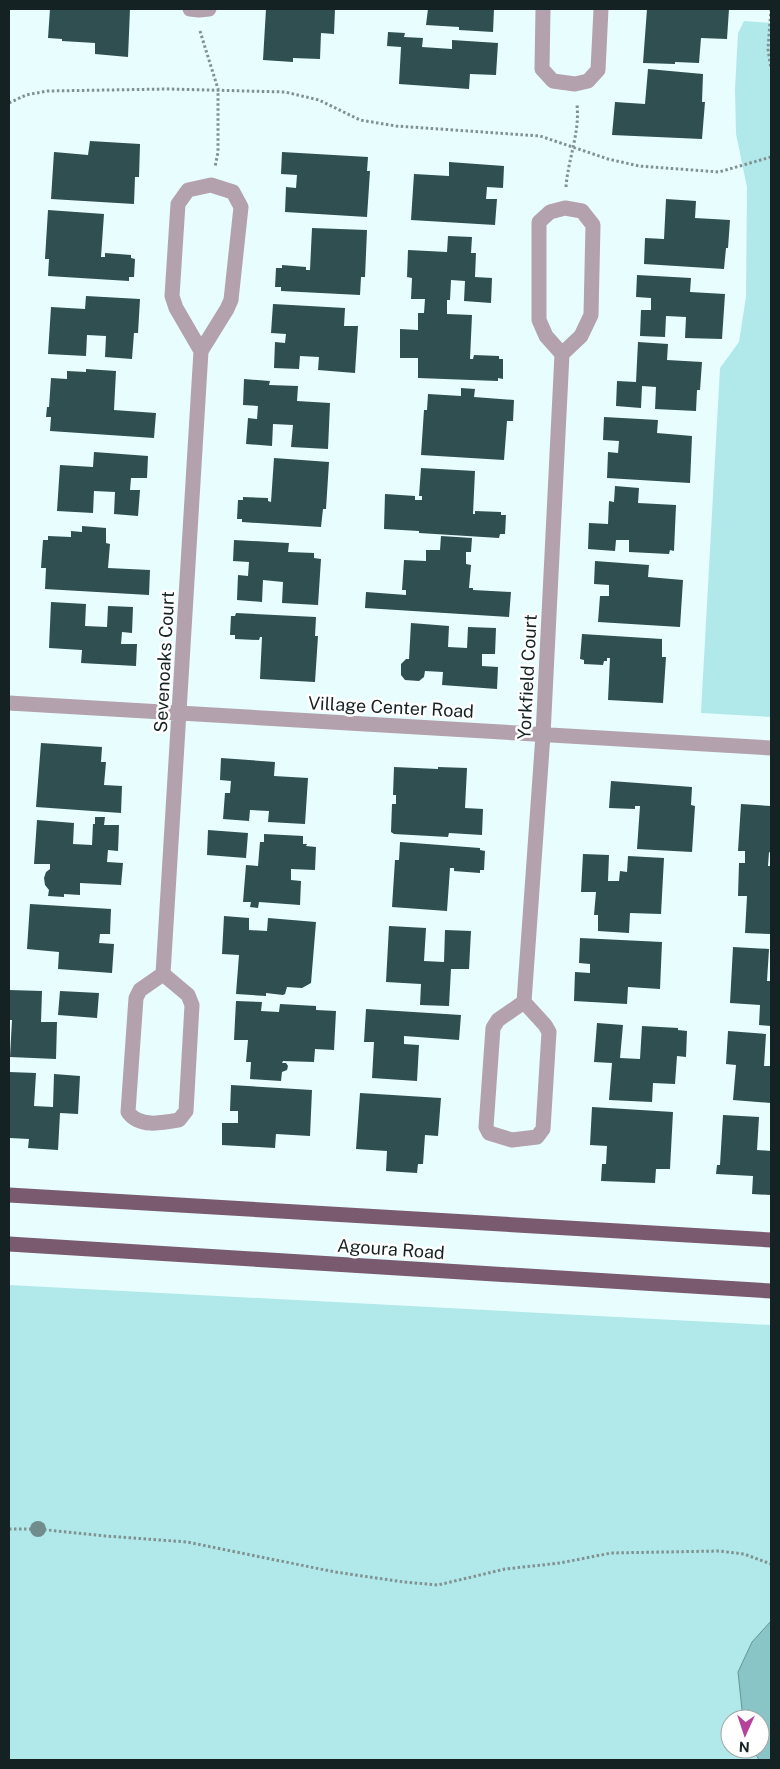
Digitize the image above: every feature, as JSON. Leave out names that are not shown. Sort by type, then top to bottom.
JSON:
[{"type":"main road","name":"Agoura Road","points":[[9,1195],[771,1240]]},
{"type":"main road","name":"Agoura Road","points":[[9,1244],[771,1291]]},
{"type":"street","points":[[543,9],[542,69],[553,81],[575,84],[588,81],[598,70],[601,9]]},
{"type":"street","points":[[201,351],[176,308],[172,296],[178,204],[188,190],[211,185]]},
{"type":"street","name":"Sevenoaks Court","points":[[163,974],[201,351],[231,300],[240,207],[233,192],[211,185]]},
{"type":"street","points":[[565,208],[582,211],[593,225],[591,315],[581,336],[562,354],[546,336],[539,320],[538,222],[550,212],[565,208]]},
{"type":"street","name":"Yorkfield Court","points":[[524,1002],[543,735],[562,354]]},
{"type":"street","name":"Village Center Road","points":[[9,703],[771,748]]},
{"type":"street","points":[[163,974],[188,995],[192,1005],[186,1111],[179,1120],[155,1124],[132,1118],[128,1112],[136,998],[140,990],[163,974]]},
{"type":"street","points":[[524,1002],[549,1032],[543,1129],[537,1137],[512,1140],[489,1133],[486,1127],[493,1028],[498,1020],[524,1002]]},
{"type":"path","points":[[199,9],[200,30],[218,89],[218,152],[211,185]]},
{"type":"path","points":[[771,9],[768,49],[771,69]]},
{"type":"path","points":[[565,208],[568,170],[574,147],[578,114],[575,84]]},
{"type":"path","points":[[9,103],[26,95],[47,91],[218,89],[285,92],[319,100],[360,120],[396,126],[540,136],[608,159],[640,166],[719,172],[771,157]]},
{"type":"path","points":[[9,1529],[38,1529],[187,1542],[335,1572],[404,1582],[438,1584],[506,1569],[560,1563],[611,1553],[719,1551],[744,1554],[771,1564]]},
{"type":"shaded area","points":[[744,21],[771,23],[771,717],[701,713],[720,368],[739,342],[746,297],[747,187],[736,134],[735,89],[738,33]]},
{"type":"shaded area","points":[[9,1285],[771,1325],[771,1760],[9,1760]]},
{"type":"shaded area","points":[[771,1621],[771,1760],[758,1759],[770,1759],[770,1709],[742,1709],[738,1672],[752,1642]]},
{"type":"building","points":[[50,9],[130,9],[128,57],[95,54],[95,43],[62,41],[62,39],[48,38]]},
{"type":"building","points":[[266,9],[335,9],[334,34],[321,33],[320,59],[293,58],[293,62],[263,60]]},
{"type":"building","points":[[428,9],[494,9],[493,32],[459,30],[459,27],[426,25]]},
{"type":"building","points":[[647,9],[729,9],[727,39],[701,38],[699,63],[643,63]]},
{"type":"building","points":[[388,32],[405,33],[404,37],[423,38],[422,47],[452,49],[452,40],[498,43],[496,75],[470,74],[469,89],[399,84],[401,47],[387,46]]},
{"type":"building","points":[[648,69],[703,74],[702,102],[705,102],[702,139],[612,135],[615,102],[645,104]]},
{"type":"building","points":[[90,141],[140,144],[139,177],[135,177],[134,204],[51,199],[54,152],[88,155]]},
{"type":"building","points":[[282,152],[368,157],[367,171],[370,171],[367,217],[285,212],[286,187],[296,188],[297,175],[281,174]]},
{"type":"building","points":[[449,162],[504,166],[503,188],[487,187],[486,199],[497,199],[495,225],[411,220],[414,174],[449,176]]},
{"type":"building","points":[[666,199],[696,201],[695,218],[730,220],[724,269],[644,264],[645,238],[664,239]]},
{"type":"building","points":[[48,210],[104,214],[101,257],[105,257],[105,253],[131,255],[131,258],[135,259],[134,277],[129,277],[129,281],[48,276],[49,259],[45,259]]},
{"type":"building","points":[[312,228],[367,230],[365,277],[361,277],[360,295],[281,291],[281,287],[275,287],[276,268],[282,268],[282,265],[306,267],[306,270],[310,270]]},
{"type":"building","points":[[448,236],[472,237],[471,253],[476,253],[475,277],[492,278],[491,303],[464,301],[465,281],[451,280],[450,300],[447,300],[447,314],[472,315],[470,359],[473,359],[474,355],[499,356],[499,359],[503,359],[503,379],[498,378],[498,381],[418,378],[418,358],[400,358],[400,329],[418,330],[418,313],[424,313],[425,299],[411,299],[412,278],[407,277],[408,250],[447,252]]},
{"type":"building","points":[[637,275],[691,278],[690,292],[725,294],[722,339],[685,338],[686,317],[666,316],[665,337],[640,336],[641,310],[651,310],[651,298],[636,297]]},
{"type":"building","points":[[86,296],[140,299],[138,333],[134,333],[132,359],[105,357],[106,336],[87,335],[86,356],[48,354],[51,307],[85,309]]},
{"type":"building","points":[[273,304],[345,308],[344,326],[358,326],[355,373],[318,370],[319,357],[300,356],[299,369],[274,368],[275,342],[285,343],[286,334],[271,333]]},
{"type":"building","points":[[638,342],[668,344],[667,360],[702,362],[700,390],[697,390],[696,411],[655,409],[656,387],[642,386],[641,408],[616,406],[617,381],[636,382]]},
{"type":"building","points":[[86,369],[116,371],[114,410],[156,413],[154,438],[50,431],[51,417],[46,417],[47,407],[49,407],[51,378],[67,379],[67,371],[86,372]]},
{"type":"building","points":[[244,379],[270,381],[269,385],[298,386],[297,401],[330,403],[328,449],[291,447],[293,425],[273,424],[272,446],[246,444],[248,418],[257,419],[258,406],[243,405]]},
{"type":"building","points":[[461,388],[475,389],[474,397],[514,400],[513,421],[507,421],[504,460],[421,455],[424,410],[427,410],[428,394],[461,396]]},
{"type":"building","points":[[604,417],[658,420],[657,433],[692,436],[690,483],[607,478],[608,452],[618,453],[619,441],[603,440]]},
{"type":"building","points":[[94,452],[148,456],[147,478],[131,478],[130,490],[140,490],[138,516],[114,514],[115,492],[94,491],[93,513],[57,511],[60,465],[93,467]]},
{"type":"building","points":[[274,458],[329,462],[326,509],[323,509],[321,527],[242,522],[242,519],[237,519],[238,500],[243,500],[243,497],[268,498],[268,501],[271,502]]},
{"type":"building","points":[[421,468],[475,471],[473,514],[475,514],[475,511],[501,512],[501,515],[506,515],[505,534],[500,534],[499,538],[384,529],[385,494],[415,496],[415,500],[422,500],[422,496],[419,496]]},
{"type":"building","points":[[615,486],[639,488],[638,503],[676,505],[674,551],[670,550],[669,554],[629,552],[629,540],[616,540],[615,551],[588,549],[589,523],[608,524],[609,501],[614,502]]},
{"type":"building","points":[[82,526],[106,528],[106,543],[110,544],[108,568],[150,570],[149,595],[45,589],[46,568],[41,568],[43,540],[48,540],[48,536],[71,537],[71,531],[82,532]]},
{"type":"building","points":[[441,536],[472,538],[471,552],[466,552],[466,564],[471,565],[469,588],[473,588],[473,590],[511,592],[509,617],[365,608],[366,592],[406,595],[406,590],[402,590],[404,560],[426,561],[426,550],[440,550]]},
{"type":"building","points":[[234,540],[289,543],[288,552],[314,553],[314,558],[321,559],[318,605],[282,603],[283,582],[263,580],[262,602],[237,600],[238,575],[248,576],[249,562],[233,561]]},
{"type":"building","points":[[595,561],[649,565],[648,577],[683,580],[680,627],[598,622],[600,596],[609,596],[609,585],[594,584]]},
{"type":"building","points":[[51,602],[86,604],[85,626],[107,627],[108,606],[133,607],[132,633],[122,632],[121,644],[137,644],[136,666],[81,663],[82,650],[49,648]]},
{"type":"building","points":[[236,613],[316,617],[315,636],[318,636],[315,682],[260,679],[262,637],[259,640],[235,639],[235,635],[230,635],[231,616],[235,616]]},
{"type":"building","points":[[411,623],[449,626],[448,647],[467,648],[468,627],[496,628],[495,654],[482,654],[482,666],[498,667],[497,689],[442,685],[443,672],[425,671],[424,677],[419,681],[405,680],[401,675],[401,664],[406,659],[409,659]]},
{"type":"building","points":[[582,634],[662,639],[662,657],[666,657],[663,703],[608,700],[610,658],[604,661],[603,665],[584,664],[584,660],[580,659]]},
{"type":"building","points":[[41,743],[102,747],[101,762],[106,762],[104,785],[122,786],[121,813],[36,807]]},
{"type":"building","points":[[221,758],[275,762],[274,776],[308,778],[305,824],[268,822],[269,811],[250,810],[249,821],[223,819],[225,793],[230,793],[231,781],[220,780]]},
{"type":"building","points":[[394,767],[467,768],[465,808],[483,809],[482,835],[449,833],[448,837],[394,834],[391,832],[392,804],[396,804],[396,795],[393,795]]},
{"type":"building","points":[[611,781],[692,787],[691,805],[695,806],[692,852],[637,849],[640,806],[635,806],[635,809],[609,808]]},
{"type":"building","points":[[741,804],[771,806],[771,853],[769,852],[768,866],[771,866],[771,934],[745,933],[747,896],[738,896],[739,863],[745,863],[745,851],[738,851]]},
{"type":"building","points":[[95,817],[105,817],[104,825],[119,825],[118,851],[108,850],[107,862],[123,863],[121,885],[80,883],[80,895],[48,896],[49,890],[45,885],[44,878],[46,872],[50,869],[50,864],[34,864],[37,820],[74,823],[73,844],[92,845]]},
{"type":"building","points":[[208,830],[248,833],[246,858],[207,855]]},
{"type":"building","points":[[264,834],[303,836],[303,844],[316,847],[315,870],[291,869],[291,880],[301,881],[300,905],[259,902],[258,908],[250,907],[251,902],[243,902],[246,865],[258,866],[260,842],[264,842]]},
{"type":"building","points":[[400,842],[480,848],[480,850],[485,851],[484,870],[480,870],[480,873],[454,871],[454,868],[450,868],[447,911],[392,907],[395,860],[399,860]]},
{"type":"building","points":[[583,854],[609,855],[608,881],[619,881],[620,871],[627,872],[628,856],[664,858],[661,914],[630,913],[629,933],[598,931],[598,915],[594,915],[596,892],[581,892]]},
{"type":"building","points":[[30,904],[111,909],[110,934],[100,934],[99,943],[114,944],[112,973],[58,969],[59,952],[27,949]]},
{"type":"building","points":[[224,916],[249,918],[249,930],[267,931],[268,918],[316,922],[311,983],[302,988],[287,987],[283,995],[266,993],[266,996],[236,994],[239,955],[222,954]]},
{"type":"building","points":[[389,926],[426,928],[424,961],[444,962],[445,930],[471,931],[469,969],[451,969],[449,1006],[420,1005],[421,984],[386,982]]},
{"type":"building","points":[[580,938],[662,942],[660,989],[628,987],[627,1004],[574,1001],[575,972],[590,973],[590,964],[579,963]]},
{"type":"building","points":[[733,947],[769,949],[767,981],[771,981],[771,1026],[759,1025],[760,1005],[730,1003]]},
{"type":"building","points":[[9,990],[42,991],[41,1022],[57,1022],[56,1059],[10,1057],[12,1020],[9,1020]]},
{"type":"building","points":[[60,991],[99,993],[97,1018],[58,1015]]},
{"type":"building","points":[[236,1001],[262,1002],[261,1011],[279,1012],[280,1004],[316,1006],[316,1010],[336,1011],[334,1050],[315,1049],[314,1062],[283,1061],[282,1063],[286,1063],[288,1066],[287,1070],[282,1072],[281,1081],[250,1079],[251,1062],[246,1062],[248,1040],[234,1040]]},
{"type":"building","points":[[366,1009],[461,1015],[459,1040],[404,1036],[404,1044],[419,1045],[417,1081],[372,1078],[374,1042],[364,1042]]},
{"type":"building","points":[[597,1023],[623,1025],[620,1058],[640,1059],[642,1026],[678,1028],[678,1030],[687,1031],[686,1057],[677,1056],[675,1084],[653,1083],[652,1102],[609,1100],[612,1063],[594,1062]]},
{"type":"building","points":[[728,1031],[766,1034],[764,1066],[771,1066],[771,1103],[733,1100],[736,1065],[726,1064]]},
{"type":"building","points":[[9,1072],[36,1073],[34,1106],[53,1107],[54,1074],[80,1076],[78,1114],[60,1113],[58,1150],[28,1148],[29,1139],[10,1138]]},
{"type":"building","points":[[231,1085],[312,1090],[310,1136],[276,1134],[275,1148],[222,1145],[222,1123],[238,1123],[238,1111],[230,1111]]},
{"type":"building","points":[[360,1093],[441,1098],[438,1136],[425,1135],[423,1164],[418,1164],[417,1173],[386,1171],[387,1151],[356,1149]]},
{"type":"building","points":[[592,1107],[673,1112],[670,1169],[656,1169],[655,1183],[601,1181],[602,1164],[606,1164],[607,1146],[590,1145]]},
{"type":"building","points":[[723,1115],[759,1117],[757,1150],[771,1151],[771,1195],[752,1194],[753,1176],[716,1174],[717,1165],[720,1165]]}]
